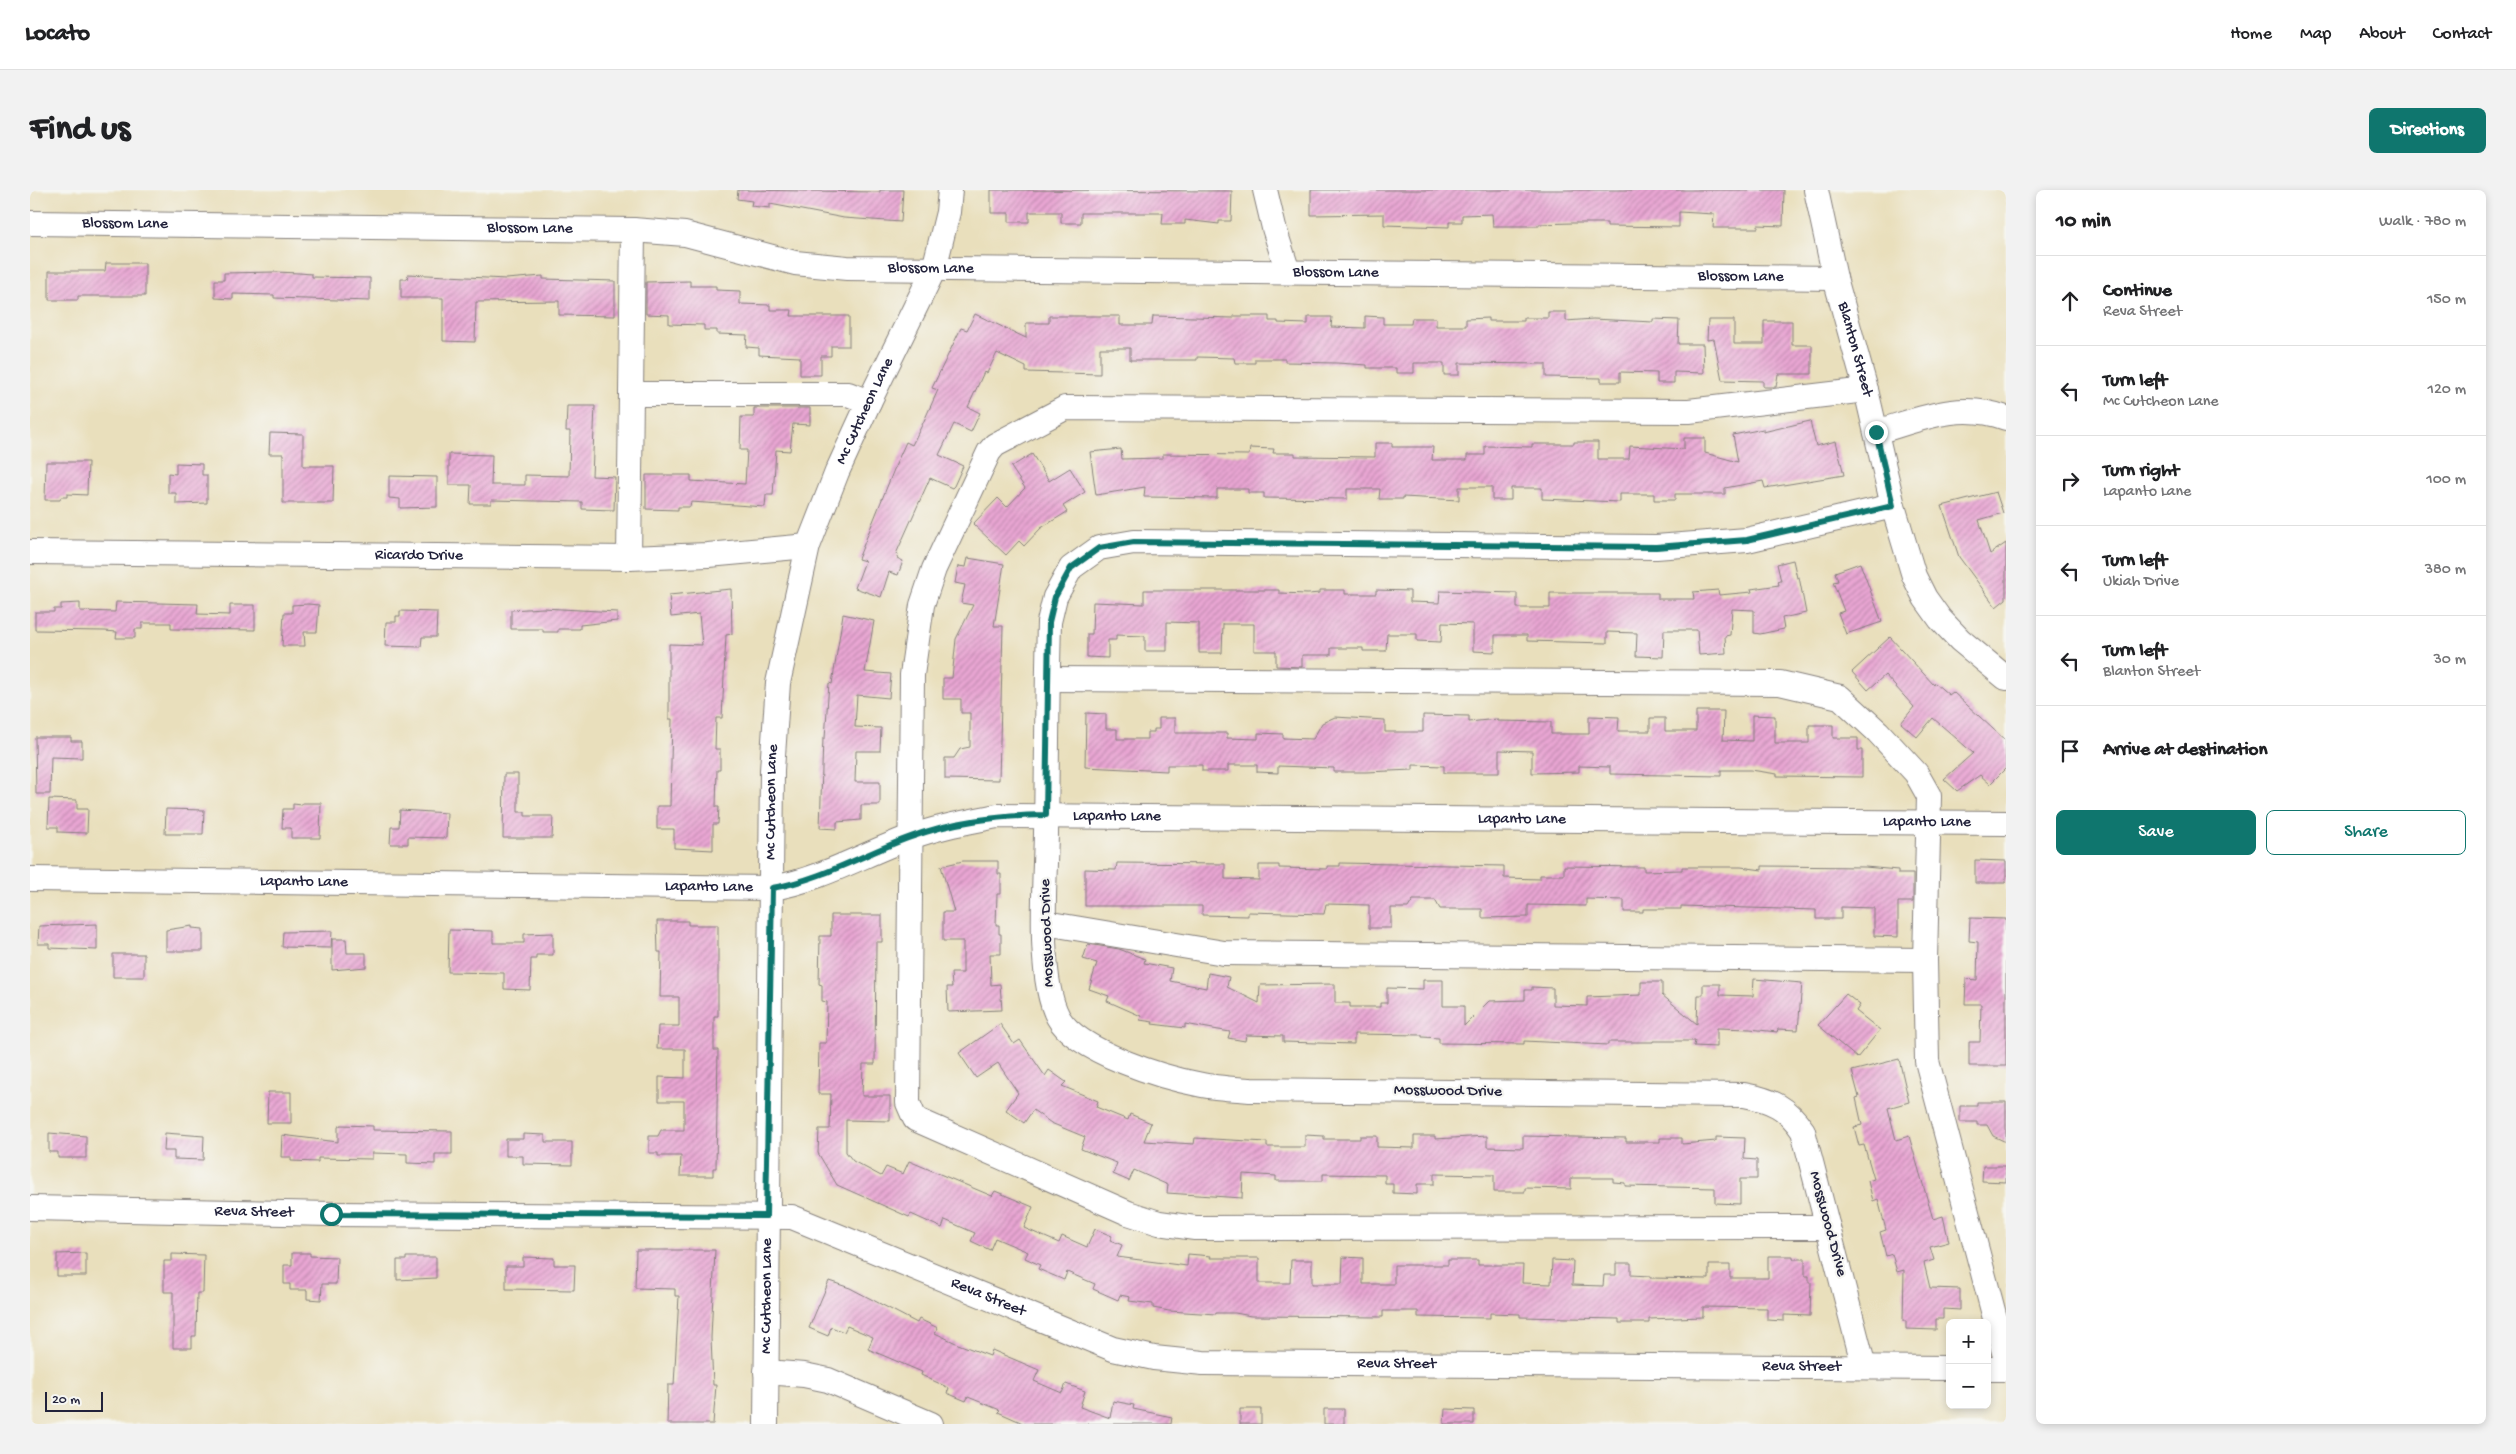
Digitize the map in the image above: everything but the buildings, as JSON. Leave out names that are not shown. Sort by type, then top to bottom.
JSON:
[{"type":"street","name":"Mc Cutcheon Lane","points":[[766,1424],[766,1216],[772,888],[772,770],[778,683],[808,546],[837,472],[934,269],[948,212],[950,190]]},
{"type":"street","points":[[1265,190],[1274,228],[1288,272]]},
{"type":"street","name":"Blanton Street","points":[[1816,190],[1835,278],[1866,390],[1893,506],[1914,576],[1925,598],[1960,640],[2006,678]]},
{"type":"street","name":"Blossom Lane","points":[[30,223],[633,230],[685,234],[795,262],[847,268],[1835,278]]},
{"type":"street","points":[[629,558],[633,230]]},
{"type":"street","points":[[1828,1227],[1195,1228],[1159,1223],[1128,1213],[915,1119],[908,1103],[909,837],[913,660],[922,604],[934,569],[989,452],[995,445],[1065,408],[1689,411],[1866,390]]},
{"type":"street","points":[[631,394],[848,394],[869,402]]},
{"type":"street","points":[[1876,432],[1945,412],[1968,410],[1990,412],[2006,418]]},
{"type":"street","name":"Mosswood Drive","points":[[1864,1367],[1803,1131],[1792,1116],[1769,1100],[1744,1094],[1251,1090],[1203,1086],[1161,1076],[1108,1054],[1076,1037],[1058,1018],[1048,989],[1045,923],[1049,622],[1055,597],[1071,568],[1099,548],[1134,542],[1656,547],[1747,540],[1893,506]]},
{"type":"street","name":"Ricardo Drive","points":[[30,552],[629,558],[708,555],[808,546]]},
{"type":"street","points":[[1048,679],[1780,683],[1840,697],[1878,732],[1916,773],[1929,796],[1925,960],[1927,1061],[2006,1360]]},
{"type":"street","name":"Lapanto Lane","points":[[30,878],[772,888],[799,884],[909,837],[948,826],[997,816],[1928,824],[2006,823]]},
{"type":"street","points":[[1045,923],[1224,953],[1925,960]]},
{"type":"street","name":"Reva Street","points":[[30,1208],[341,1214],[792,1217],[1113,1349],[1154,1358],[1213,1363],[1946,1368]]},
{"type":"street","points":[[1991,1369],[2006,1369]]},
{"type":"street","points":[[766,1372],[804,1375],[828,1380],[931,1424]]},
{"type":"route","points":[[331,1214],[766,1216],[772,888],[799,884],[909,837],[948,826],[997,816],[1046,815],[1049,622],[1055,597],[1071,568],[1099,548],[1134,542],[1656,547],[1747,540],[1893,506],[1876,432]]}]
